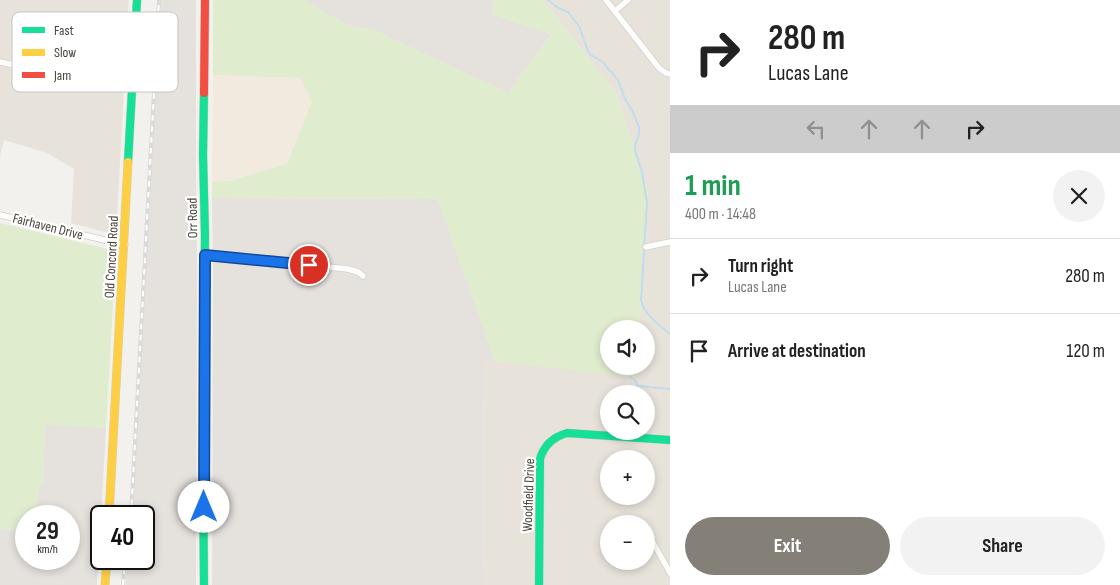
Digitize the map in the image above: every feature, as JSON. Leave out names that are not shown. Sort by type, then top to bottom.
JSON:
[{"type":"street","name":"Orr Road","points":[[204,0],[204,585]]},
{"type":"street","points":[[606,0],[660,68],[670,74]]},
{"type":"street","points":[[615,11],[628,0]]},
{"type":"street","name":"Old Concord Road","points":[[110,505],[132,92]]},
{"type":"street","name":"Fairhaven Drive","points":[[0,215],[124,245]]},
{"type":"street","points":[[646,247],[670,242]]},
{"type":"street","points":[[205,255],[348,269],[358,272],[363,276]]},
{"type":"street","name":"Woodfield Drive","points":[[539,585],[540,459],[542,451],[547,444],[559,435],[567,433],[670,440]]},
{"type":"street","points":[[655,545],[670,573]]},
{"type":"street","points":[[105,585],[106,570]]},
{"type":"shaded area","points":[[0,0],[129,0],[128,12],[12,12],[12,92],[124,92],[116,235],[71,223],[74,169],[47,153],[4,140],[0,156]]},
{"type":"shaded area","points":[[158,0],[196,0],[196,585],[126,585],[127,570],[155,570],[155,505],[131,505],[153,92],[178,92],[178,12],[157,12]]},
{"type":"shaded area","points":[[304,0],[494,0],[492,14],[551,34],[508,93],[371,29],[353,27],[326,14]]},
{"type":"shaded area","points":[[543,0],[670,0],[670,585],[483,585],[484,360],[600,372],[600,375],[655,375],[655,320],[640,320],[648,191],[616,94]]},
{"type":"shaded area","points":[[213,75],[300,78],[312,101],[287,164],[229,181],[212,182]]},
{"type":"shaded area","points":[[212,198],[438,199],[495,361],[484,361],[483,585],[212,585]]},
{"type":"shaded area","points":[[45,424],[106,428],[102,505],[90,505],[90,570],[98,570],[97,585],[0,585],[0,529],[15,530],[15,570],[80,570],[80,505],[36,505],[39,484],[43,484]]},
{"type":"green space","points":[[213,0],[304,0],[326,14],[353,27],[371,29],[508,93],[551,34],[492,14],[494,0],[543,0],[616,94],[648,191],[640,320],[600,320],[600,373],[495,361],[437,199],[212,198],[212,182],[229,181],[287,164],[312,101],[300,78],[213,75]]},
{"type":"green space","points":[[0,223],[116,251],[106,428],[45,425],[43,484],[39,484],[36,505],[15,505],[15,530],[0,529]]},
{"type":"green space","points":[[618,375],[636,375],[636,377]]},
{"type":"waterway","points":[[548,0],[558,8],[568,12],[579,26],[588,51],[603,62],[618,80],[639,127],[635,151],[642,172],[647,202],[641,300],[649,315],[670,334]]},
{"type":"waterway","points":[[630,377],[635,380],[638,386],[670,389]]},
{"type":"railway","points":[[158,12],[159,0]]},
{"type":"railway","points":[[132,505],[154,92]]},
{"type":"railway","points":[[123,585],[124,570]]},
{"type":"traffic: fast","points":[[136,12],[137,0]]},
{"type":"traffic: fast","points":[[128,162],[132,92]]},
{"type":"traffic: fast","points":[[204,93],[204,585]]},
{"type":"traffic: fast","points":[[539,585],[540,459],[553,439],[567,433],[670,440]]},
{"type":"traffic: slow","points":[[110,505],[128,162]]},
{"type":"traffic: slow","points":[[105,585],[106,570]]},
{"type":"traffic: jam","points":[[204,93],[205,0]]},
{"type":"route","points":[[204,507],[205,255],[309,265]]}]
